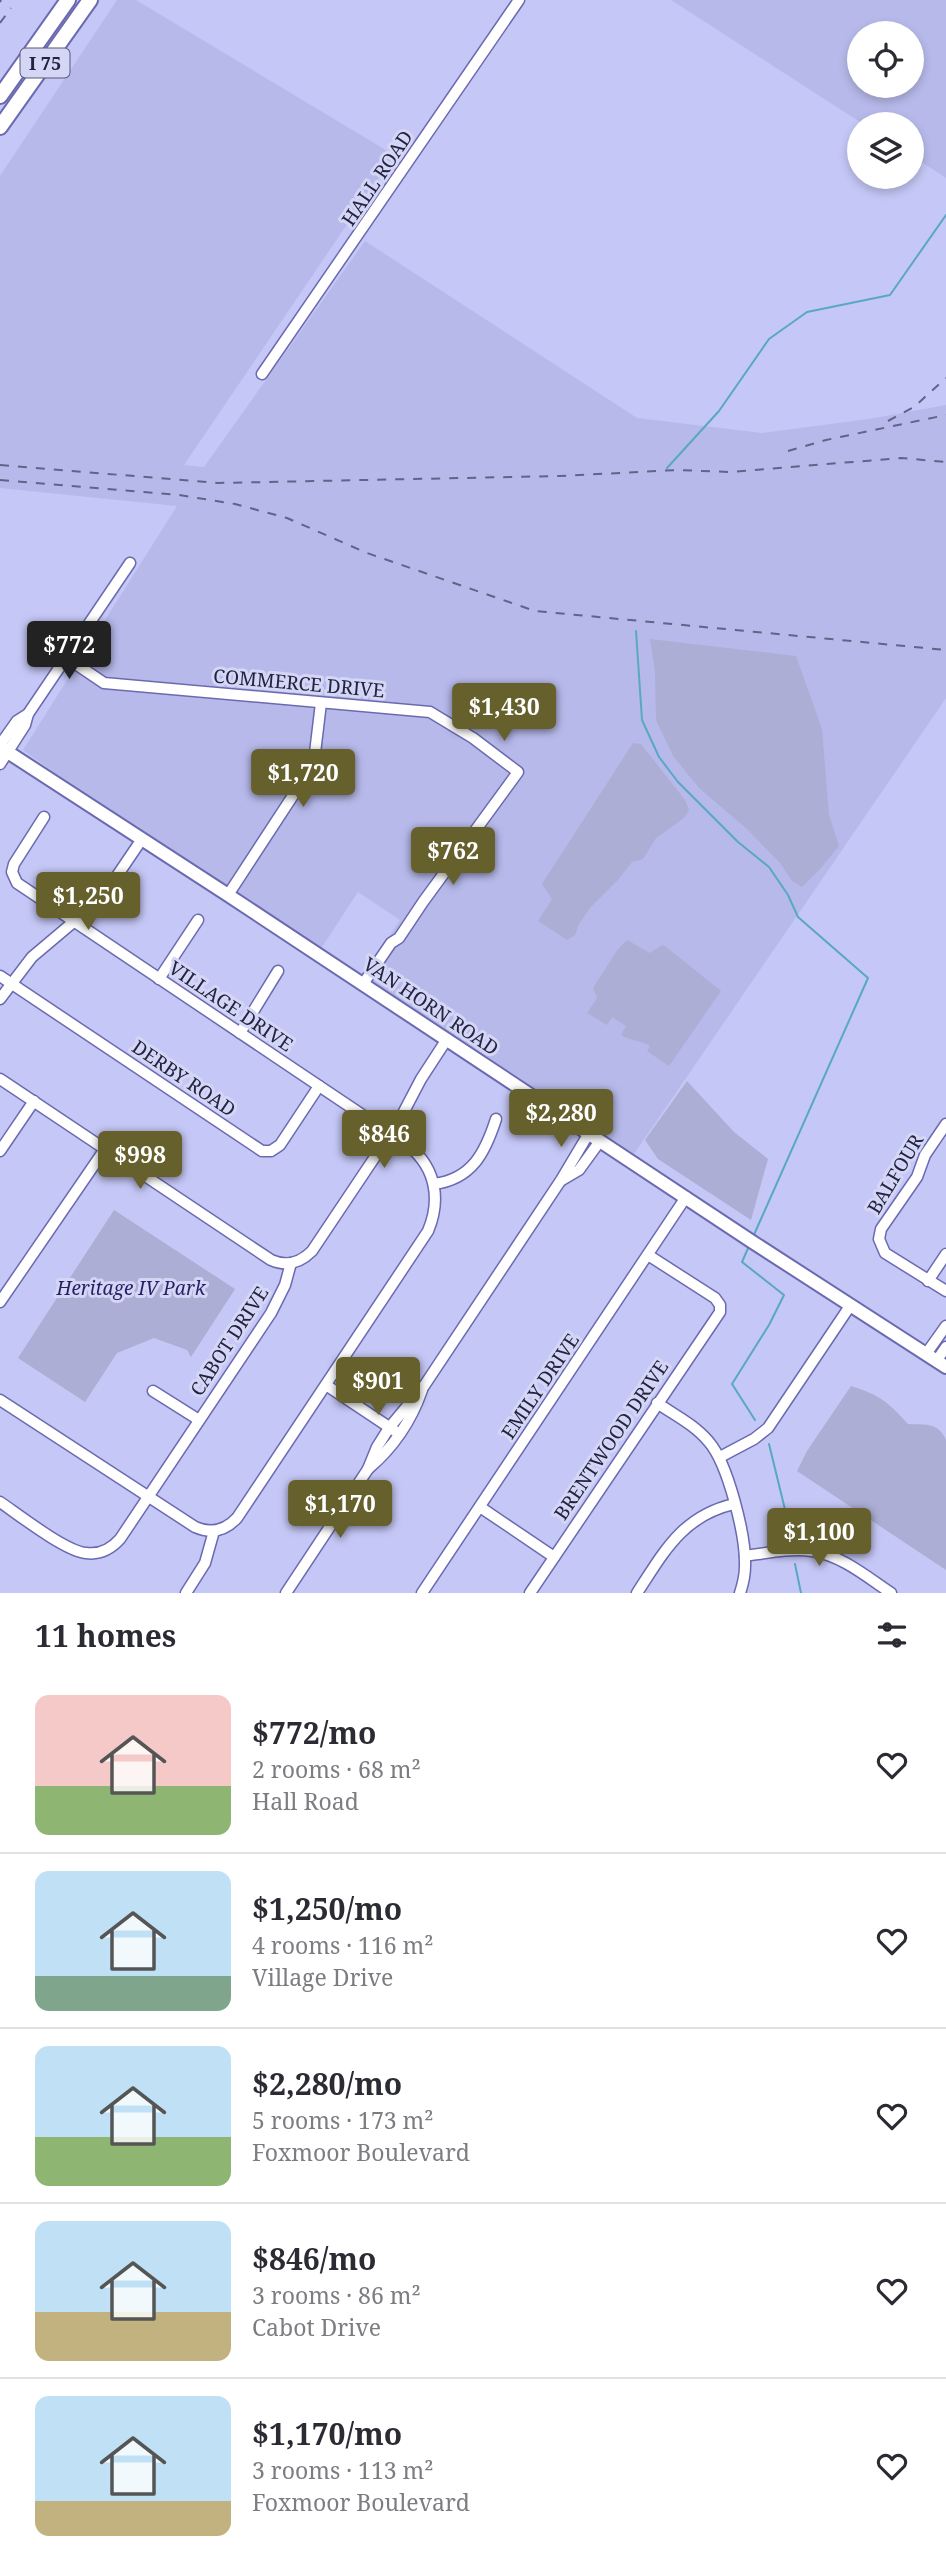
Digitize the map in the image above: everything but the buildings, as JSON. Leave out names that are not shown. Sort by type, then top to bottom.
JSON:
[{"type":"highway","name":"I 75","points":[[0,96],[68,0]]},
{"type":"highway","name":"I 75","points":[[0,127],[90,0]]},
{"type":"main road","name":"VAN HORN ROAD","points":[[3,748],[936,1360]]},
{"type":"street","name":"HALL ROAD","points":[[262,374],[519,0]]},
{"type":"street","points":[[0,764],[3,748],[25,725],[28,714],[130,563]]},
{"type":"street","name":"COMMERCE DRIVE","points":[[67,658],[104,682],[430,712],[473,738],[518,772],[399,938],[390,943],[363,984]]},
{"type":"street","points":[[228,895],[311,768],[321,703]]},
{"type":"street","name":"VILLAGE DRIVE","points":[[44,817],[17,859],[12,872],[16,883],[390,1134],[420,1156],[434,1184]]},
{"type":"street","points":[[0,999],[32,957],[102,898],[142,839]]},
{"type":"street","points":[[159,979],[198,920]]},
{"type":"street","points":[[240,1033],[278,971]]},
{"type":"street","points":[[0,975],[11,983]]},
{"type":"street","name":"DERBY ROAD","points":[[11,983],[262,1151],[271,1151],[280,1145],[319,1086]]},
{"type":"street","points":[[0,1079],[271,1260],[291,1264],[312,1251],[405,1111],[421,1079],[447,1039]]},
{"type":"street","points":[[0,1151],[34,1101]]},
{"type":"street","points":[[0,1400],[195,1527],[214,1531],[227,1527],[237,1518],[428,1231],[435,1208],[434,1184],[458,1177],[472,1167],[488,1143],[496,1119]]},
{"type":"street","name":"BALFOUR","points":[[946,1124],[925,1154],[917,1177],[879,1235],[879,1244],[885,1253],[946,1292]]},
{"type":"street","points":[[286,1593],[368,1469],[389,1427],[424,1386],[561,1180],[579,1170],[595,1137]]},
{"type":"street","points":[[0,1302],[105,1149]]},
{"type":"street","name":"EMILY DRIVE","points":[[422,1593],[686,1197]]},
{"type":"street","points":[[928,1281],[946,1254]]},
{"type":"street","name":"BRENTWOOD DRIVE","points":[[530,1593],[719,1315],[720,1307],[715,1298],[648,1255]]},
{"type":"street","name":"CABOT DRIVE","points":[[0,1502],[77,1551],[87,1554],[112,1547],[120,1539],[276,1305],[291,1264]]},
{"type":"street","points":[[720,1457],[754,1440],[768,1428],[850,1306]]},
{"type":"street","points":[[936,1360],[946,1326]]},
{"type":"street","points":[[936,1360],[946,1347]]},
{"type":"street","points":[[326,1385],[401,1435]]},
{"type":"street","points":[[368,1469],[386,1454],[401,1435],[424,1386]]},
{"type":"street","points":[[153,1391],[199,1420]]},
{"type":"street","points":[[657,1403],[701,1433],[720,1457],[745,1556],[740,1593]]},
{"type":"street","points":[[637,1593],[667,1547],[687,1525],[708,1512],[734,1504]]},
{"type":"street","points":[[480,1507],[554,1557]]},
{"type":"street","points":[[186,1593],[205,1563],[214,1531]]},
{"type":"street","points":[[745,1556],[793,1550],[821,1553],[846,1564],[891,1593]]},
{"type":"shaded area","points":[[117,0],[136,0],[394,155],[184,465],[204,467],[365,241],[637,418],[762,433],[869,419],[946,405],[946,698],[634,1154],[361,978],[400,920],[358,892],[320,950],[87,796],[23,750],[177,506],[0,488],[0,176]]},
{"type":"shaded area","points":[[671,0],[946,0],[946,178],[924,164],[924,112],[847,114]]},
{"type":"green space","points":[[650,639],[796,656],[822,729],[829,815],[839,846],[802,887],[792,881],[780,863],[747,829],[699,788],[673,756],[656,720],[655,672]]},
{"type":"green space","points":[[633,743],[641,744],[685,800],[689,810],[684,818],[656,838],[643,859],[632,862],[590,908],[575,935],[567,940],[538,921],[552,899],[542,884]]},
{"type":"green space","points":[[627,940],[650,953],[662,945],[665,946],[721,991],[669,1066],[647,1051],[650,1046],[621,1035],[626,1026],[612,1017],[607,1025],[587,1013],[597,998],[593,988],[618,949]]},
{"type":"green space","points":[[687,1081],[734,1132],[768,1159],[751,1220],[658,1159],[645,1140]]},
{"type":"green space","name":"Heritage IV Park","points":[[114,1210],[235,1289],[191,1357],[187,1350],[154,1338],[117,1353],[85,1402],[18,1358]]},
{"type":"green space","points":[[851,1386],[883,1400],[908,1424],[935,1427],[943,1434],[946,1440],[946,1570],[797,1471],[807,1451]]},
{"type":"waterway","points":[[667,468],[719,411],[769,339],[807,312],[890,295],[946,215]]},
{"type":"waterway","points":[[636,631],[642,720],[659,757],[678,782],[738,842],[769,867],[788,895],[798,917],[868,978],[753,1237]]},
{"type":"waterway","points":[[749,1246],[742,1262],[784,1295],[769,1325],[732,1384],[755,1420]]},
{"type":"waterway","points":[[769,1444],[792,1538]]},
{"type":"waterway","points":[[795,1564],[801,1593]]},
{"type":"railway","points":[[0,23],[11,8]]},
{"type":"railway","points":[[888,421],[914,407],[946,378]]},
{"type":"railway","points":[[788,451],[826,440],[946,415]]},
{"type":"railway","points":[[0,465],[218,483],[560,476],[677,470],[730,472],[901,458],[946,462]]},
{"type":"railway","points":[[0,480],[179,495],[235,504],[287,518],[367,553],[535,611],[946,650]]}]
